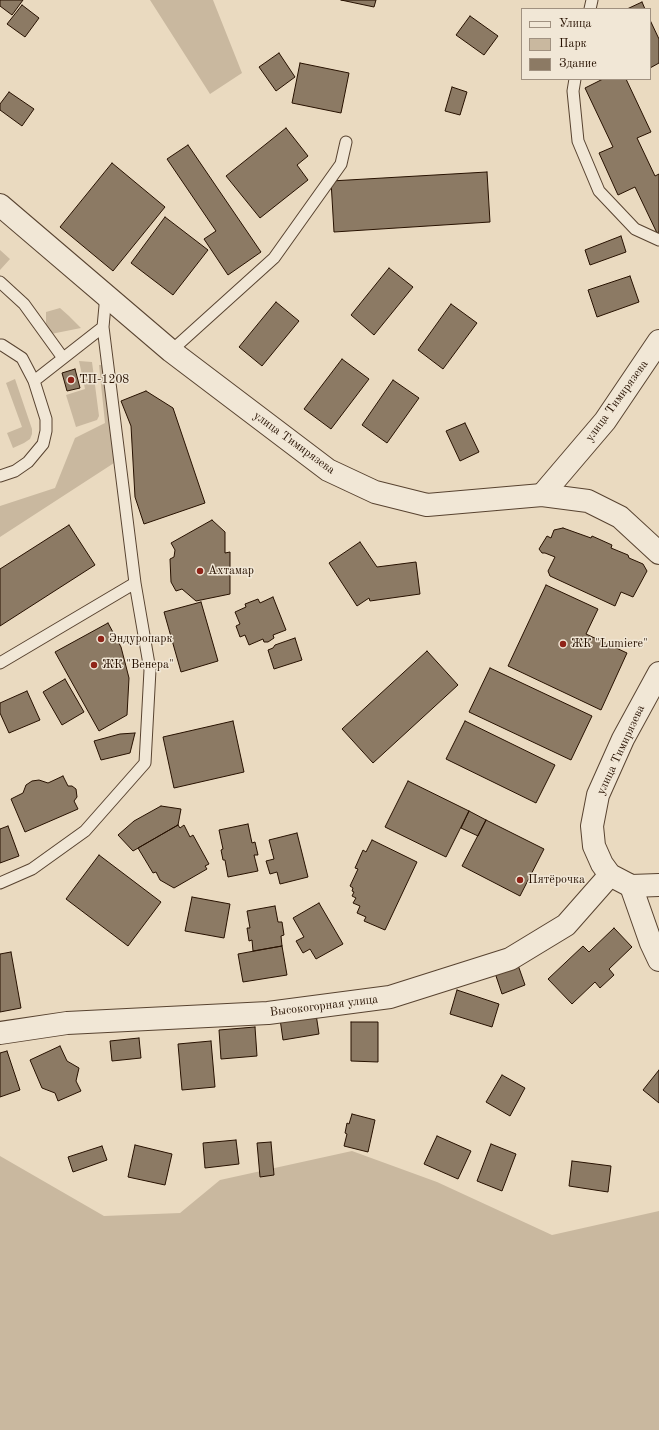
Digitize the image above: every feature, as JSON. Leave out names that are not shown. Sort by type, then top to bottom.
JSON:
[{"type":"street","name":"улица Тимирязева","points":[[0,205],[171,351],[328,470],[374,492],[427,505],[542,495],[588,501],[620,517],[659,553]]},
{"type":"street","name":"улица Тимирязева","points":[[542,495],[605,421],[659,342]]},
{"type":"street","name":"улица Тимирязева","points":[[610,875],[602,864],[594,846],[592,826],[598,794],[623,739],[659,673]]},
{"type":"street","points":[[610,875],[631,886],[659,885]]},
{"type":"street","name":"Высокогорная улица","points":[[0,1033],[67,1023],[268,1013],[390,997],[510,959],[566,925],[610,875]]},
{"type":"street","points":[[631,886],[651,943],[659,960]]},
{"type":"lane","points":[[575,80],[573,91],[578,141],[599,190],[635,229],[659,240]]},
{"type":"lane","points":[[171,351],[274,258],[341,164],[346,142]]},
{"type":"lane","points":[[0,282],[24,304],[64,358]]},
{"type":"lane","points":[[0,883],[32,869],[85,831],[145,763],[150,670],[135,583],[103,327],[106,295]]},
{"type":"lane","points":[[34,381],[103,327]]},
{"type":"lane","points":[[0,346],[22,358],[34,381],[46,419],[46,431],[43,444],[28,462],[15,471],[0,476]]},
{"type":"lane","points":[[0,663],[135,583]]},
{"type":"green space","points":[[150,0],[213,0],[242,73],[210,94]]},
{"type":"green space","points":[[0,250],[10,259],[0,270]]},
{"type":"green space","points":[[60,308],[81,328],[51,334],[46,326],[46,312]]},
{"type":"green space","points":[[79,361],[92,362],[99,416],[97,420],[76,427],[66,395],[85,389]]},
{"type":"green space","points":[[99,365],[103,365],[114,463],[0,537],[0,506],[55,488],[75,438],[105,423]]},
{"type":"green space","points":[[15,379],[32,429],[32,434],[30,439],[13,448],[7,433],[22,427],[6,383]]},
{"type":"green space","points":[[352,1151],[437,1182],[552,1235],[659,1211],[659,1430],[0,1430],[0,1156],[104,1216],[180,1213],[220,1180]]},
{"type":"building","points":[[0,0],[23,0],[12,15],[0,6]]},
{"type":"building","points":[[341,0],[376,0],[374,7]]},
{"type":"building","points":[[642,2],[645,8],[629,8]]},
{"type":"building","points":[[22,5],[39,18],[25,37],[7,24]]},
{"type":"building","points":[[470,16],[498,36],[484,55],[456,35]]},
{"type":"building","points":[[651,22],[659,39],[659,63],[651,67]]},
{"type":"building","points":[[279,53],[295,77],[276,91],[259,67]]},
{"type":"building","points":[[300,63],[349,73],[341,113],[292,103]]},
{"type":"building","points":[[601,80],[626,80],[651,132],[637,138],[655,176],[659,174],[659,232],[657,233],[635,187],[618,195],[599,153],[613,147],[585,88]]},
{"type":"building","points":[[452,87],[467,92],[460,115],[445,111]]},
{"type":"building","points":[[9,92],[34,109],[22,126],[0,110],[0,104]]},
{"type":"building","points":[[286,128],[308,156],[297,165],[308,180],[260,218],[226,176]]},
{"type":"building","points":[[188,145],[261,252],[228,275],[204,239],[216,231],[167,159]]},
{"type":"building","points":[[112,163],[165,207],[113,271],[60,227]]},
{"type":"building","points":[[487,172],[490,222],[334,232],[331,181]]},
{"type":"building","points":[[165,217],[208,250],[173,295],[131,263]]},
{"type":"building","points":[[621,236],[626,252],[590,265],[585,250]]},
{"type":"building","points":[[389,268],[413,287],[374,335],[351,315]]},
{"type":"building","points":[[630,276],[639,302],[597,317],[588,290]]},
{"type":"building","points":[[276,302],[299,321],[262,366],[239,347]]},
{"type":"building","points":[[451,304],[477,323],[443,369],[418,350]]},
{"type":"building","points":[[342,359],[369,379],[331,429],[304,409]]},
{"type":"building","name":"ТП-1208","points":[[75,369],[80,388],[67,391],[62,373]]},
{"type":"building","points":[[393,380],[419,398],[387,443],[362,425]]},
{"type":"building","points":[[146,391],[173,408],[205,503],[144,524],[135,497],[131,426],[121,401]]},
{"type":"building","points":[[465,423],[479,452],[460,461],[446,431]]},
{"type":"building","name":"Ахтамар","points":[[212,520],[225,532],[225,553],[230,552],[230,594],[196,601],[182,589],[176,591],[171,582],[170,559],[174,557],[175,550],[171,543]]},
{"type":"building","points":[[69,525],[95,565],[0,626],[0,569]]},
{"type":"building","points":[[563,528],[591,538],[592,536],[612,545],[611,548],[628,555],[629,558],[643,564],[647,571],[633,597],[621,592],[615,606],[550,576],[548,571],[555,557],[542,553],[539,549],[547,536],[551,538],[554,530]]},
{"type":"building","points":[[360,542],[377,567],[416,562],[420,594],[370,601],[369,598],[357,606],[329,563]]},
{"type":"building","name":"ЖК \"Lumiere\"","points":[[546,585],[598,609],[586,634],[627,653],[601,710],[508,666]]},
{"type":"building","points":[[273,597],[286,630],[273,635],[274,638],[268,642],[264,642],[263,639],[249,645],[245,635],[240,637],[236,626],[240,624],[235,612],[246,607],[245,604],[258,599],[260,603]]},
{"type":"building","points":[[201,602],[218,661],[181,672],[164,612]]},
{"type":"building","name":"ЖК \"Венера\"","points":[[108,623],[121,647],[129,678],[127,715],[99,731],[55,652]]},
{"type":"building","points":[[295,638],[302,660],[274,669],[268,650],[273,648],[275,645]]},
{"type":"building","points":[[427,651],[458,685],[373,763],[342,729]]},
{"type":"building","points":[[490,668],[592,716],[571,760],[469,712]]},
{"type":"building","points":[[65,679],[84,712],[62,725],[43,692]]},
{"type":"building","points":[[27,691],[40,720],[9,733],[0,713],[0,703]]},
{"type":"building","points":[[233,721],[244,772],[174,788],[163,737]]},
{"type":"building","points":[[465,721],[555,765],[536,803],[446,759]]},
{"type":"building","points":[[135,733],[130,753],[101,760],[94,741],[120,734]]},
{"type":"building","points":[[63,776],[68,786],[72,786],[76,789],[77,797],[74,801],[78,809],[25,832],[11,799],[23,793],[26,785],[32,781],[39,780],[48,783]]},
{"type":"building","points":[[408,781],[469,811],[446,857],[385,827]]},
{"type":"building","points":[[161,806],[181,809],[178,825],[133,851],[118,835],[134,821]]},
{"type":"building","points":[[469,811],[486,820],[478,836],[461,828]]},
{"type":"building","points":[[486,820],[544,849],[520,896],[462,866]]},
{"type":"building","points":[[248,824],[252,843],[255,842],[258,855],[254,855],[258,871],[228,877],[225,860],[223,860],[221,850],[223,849],[219,830]]},
{"type":"building","points":[[178,825],[180,828],[184,825],[190,837],[193,835],[209,864],[205,866],[207,869],[174,888],[160,880],[156,872],[153,873],[138,848]]},
{"type":"building","points":[[8,826],[19,856],[0,863],[0,829]]},
{"type":"building","points":[[297,833],[308,877],[280,884],[277,872],[270,874],[266,861],[274,859],[269,840]]},
{"type":"building","points":[[372,840],[417,862],[385,930],[364,921],[366,917],[357,913],[360,906],[353,903],[356,898],[352,896],[354,892],[352,891],[353,888],[350,886],[358,869],[355,868],[363,850],[366,852]]},
{"type":"building","points":[[99,855],[161,902],[128,946],[66,899]]},
{"type":"building","points":[[192,897],[230,904],[224,938],[185,931]]},
{"type":"building","points":[[319,903],[343,944],[316,959],[310,949],[303,953],[296,941],[304,937],[293,918]]},
{"type":"building","points":[[275,906],[278,922],[282,922],[284,935],[281,936],[282,946],[253,951],[252,940],[249,941],[247,928],[250,928],[247,911]]},
{"type":"building","points":[[614,928],[632,947],[609,969],[614,975],[600,988],[595,982],[572,1004],[548,979],[583,946],[589,952]]},
{"type":"building","points":[[282,946],[287,975],[243,982],[238,954]]},
{"type":"building","points":[[11,952],[21,1008],[0,1012],[0,954]]},
{"type":"building","points":[[518,965],[525,985],[502,994],[495,973]]},
{"type":"building","points":[[457,990],[499,1004],[492,1027],[450,1014]]},
{"type":"building","points":[[316,1014],[319,1034],[283,1040],[280,1019]]},
{"type":"building","points":[[351,1022],[378,1022],[378,1062],[351,1061]]},
{"type":"building","points":[[255,1027],[257,1056],[221,1059],[219,1030]]},
{"type":"building","points":[[139,1038],[141,1058],[112,1061],[110,1041]]},
{"type":"building","points":[[211,1041],[215,1087],[182,1090],[178,1044]]},
{"type":"building","points":[[60,1046],[67,1061],[79,1068],[76,1081],[81,1091],[58,1101],[55,1093],[42,1088],[30,1060]]},
{"type":"building","points":[[7,1051],[20,1090],[0,1097],[0,1053]]},
{"type":"building","points":[[659,1070],[659,1103],[643,1090]]},
{"type":"building","points":[[502,1075],[525,1088],[510,1116],[486,1102]]},
{"type":"building","points":[[352,1114],[375,1120],[368,1152],[344,1146],[347,1134],[345,1133],[347,1123],[349,1124]]},
{"type":"building","points":[[437,1136],[471,1151],[458,1179],[424,1164]]},
{"type":"building","points":[[236,1140],[239,1164],[205,1168],[203,1143]]},
{"type":"building","points":[[271,1142],[274,1175],[260,1177],[257,1143]]},
{"type":"building","points":[[491,1144],[516,1154],[502,1191],[477,1181]]},
{"type":"building","points":[[135,1145],[172,1154],[165,1185],[128,1177]]},
{"type":"building","points":[[102,1146],[107,1160],[73,1172],[68,1157]]},
{"type":"building","points":[[572,1161],[611,1166],[608,1192],[569,1186]]},
{"type":"place","name":"ТП-1208","points":[[71,380]]},
{"type":"place","name":"Ахтамар","points":[[200,571]]},
{"type":"place","name":"Эндуропарк","points":[[101,639]]},
{"type":"place","name":"ЖК \"Lumiere\"","points":[[563,644]]},
{"type":"place","name":"ЖК \"Венера\"","points":[[94,665]]},
{"type":"place","name":"Пятёрочка","points":[[520,880]]}]
